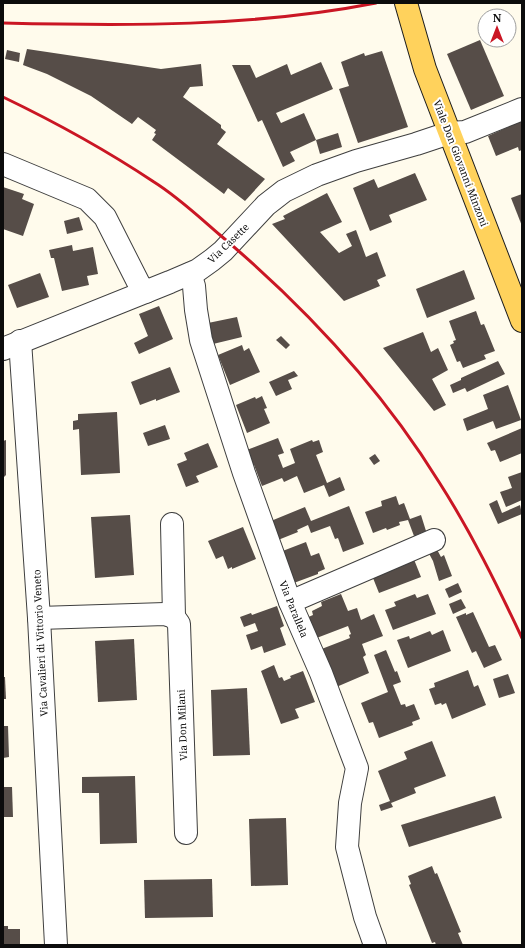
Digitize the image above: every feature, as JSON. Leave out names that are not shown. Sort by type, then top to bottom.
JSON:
[{"type":"main road","name":"Viale Don Giovanni Minzoni","points":[[406,3],[425,69],[520,312]]},
{"type":"street","name":"Via Casette","points":[[12,345],[190,274],[218,256],[266,205],[284,191],[317,175],[356,161],[449,133],[465,132],[522,109]]},
{"type":"street","points":[[3,164],[87,199],[105,217],[140,284],[146,292]]},
{"type":"street","name":"Via Parallela","points":[[190,274],[194,286],[201,340],[244,473],[290,602],[321,673],[357,768],[350,803],[347,847],[365,917],[375,945]]},
{"type":"street","name":"Via Cavalieri di Vittorio Veneto","points":[[12,345],[39,618],[56,945]]},
{"type":"street","name":"Via Don Milani","points":[[172,524],[174,617],[179,624],[186,833]]},
{"type":"street","points":[[290,602],[434,540]]},
{"type":"street","points":[[39,618],[165,614],[174,617]]},
{"type":"building","points":[[477,41],[477,48],[483,48],[504,96],[471,110],[447,54]]},
{"type":"building","points":[[27,49],[161,69],[201,64],[203,86],[190,87],[183,97],[221,125],[221,128],[226,132],[217,144],[265,179],[245,201],[228,188],[224,194],[152,140],[156,134],[154,133],[156,130],[138,117],[132,124],[91,96],[47,74],[23,65]]},
{"type":"building","points":[[7,50],[20,53],[19,62],[5,59]]},
{"type":"building","points":[[382,51],[408,127],[358,143],[339,89],[349,86],[341,62],[364,53],[365,56]]},
{"type":"building","points":[[321,62],[333,89],[276,113],[281,123],[304,113],[316,140],[290,152],[295,161],[283,167],[262,120],[258,122],[232,65],[250,65],[256,78],[287,64],[291,75]]},
{"type":"building","points":[[522,119],[522,150],[519,151],[518,147],[496,156],[488,136]]},
{"type":"building","points":[[338,133],[342,147],[320,154],[316,140]]},
{"type":"building","points":[[415,173],[427,200],[389,215],[392,222],[370,231],[353,188],[374,179],[378,188]]},
{"type":"building","points":[[3,187],[24,194],[22,199],[34,204],[23,236],[3,229]]},
{"type":"building","points":[[327,193],[342,222],[320,232],[339,253],[352,246],[346,234],[356,230],[366,257],[377,252],[386,276],[377,280],[380,286],[344,301],[272,224],[285,219],[283,216]]},
{"type":"building","points":[[522,194],[522,226],[511,198]]},
{"type":"building","points":[[79,217],[83,230],[67,234],[64,221]]},
{"type":"building","points":[[72,245],[73,251],[93,247],[98,274],[87,276],[89,285],[62,291],[54,258],[51,258],[49,250]]},
{"type":"building","points":[[464,270],[475,299],[427,318],[416,289]]},
{"type":"building","points":[[40,273],[49,297],[17,308],[8,285]]},
{"type":"building","points":[[159,306],[173,339],[139,354],[134,343],[148,336],[139,314]]},
{"type":"building","points":[[476,311],[481,325],[484,324],[495,351],[484,355],[486,359],[463,368],[460,361],[457,362],[450,345],[456,340],[449,321]]},
{"type":"building","points":[[237,317],[242,337],[213,344],[208,323]]},
{"type":"building","points":[[423,332],[431,352],[438,348],[448,370],[432,379],[446,405],[434,411],[383,348]]},
{"type":"building","points":[[281,336],[290,345],[286,349],[276,340]]},
{"type":"building","points":[[242,345],[244,351],[249,348],[260,372],[230,385],[218,355]]},
{"type":"building","points":[[498,361],[505,374],[467,392],[465,388],[453,393],[450,385],[461,380],[461,378]]},
{"type":"building","points":[[170,367],[180,392],[140,405],[131,382]]},
{"type":"building","points":[[294,371],[298,376],[288,380],[292,389],[276,396],[269,382]]},
{"type":"building","points":[[508,385],[521,420],[496,429],[493,421],[467,431],[463,419],[488,409],[483,395]]},
{"type":"building","points":[[262,396],[267,408],[264,409],[270,423],[247,433],[236,405],[255,397],[256,399]]},
{"type":"building","points":[[117,412],[120,473],[81,475],[79,429],[73,430],[73,421],[78,420],[78,414]]},
{"type":"building","points":[[165,425],[170,439],[148,446],[143,433]]},
{"type":"building","points":[[522,428],[522,453],[500,462],[495,450],[491,451],[487,443]]},
{"type":"building","points":[[278,438],[284,453],[278,455],[283,468],[295,463],[290,449],[312,440],[313,442],[319,440],[323,452],[316,455],[327,483],[340,477],[345,490],[329,497],[324,485],[304,493],[297,476],[284,482],[282,478],[262,486],[254,465],[250,466],[244,451]]},
{"type":"building","points":[[6,440],[6,475],[3,478],[3,441]]},
{"type":"building","points":[[208,443],[218,467],[196,476],[199,482],[186,487],[177,464],[187,460],[184,453]]},
{"type":"building","points":[[375,454],[380,461],[374,465],[369,458]]},
{"type":"building","points":[[522,472],[522,500],[506,507],[500,492],[512,488],[508,477]]},
{"type":"building","points":[[396,496],[399,505],[404,503],[410,519],[421,515],[426,531],[414,536],[408,520],[399,522],[400,525],[387,530],[386,528],[373,533],[365,512],[382,506],[381,501]]},
{"type":"building","points":[[497,500],[502,513],[520,505],[522,514],[498,524],[489,504]]},
{"type":"building","points":[[349,506],[364,544],[343,552],[338,538],[335,539],[330,526],[311,533],[308,525],[297,530],[298,532],[273,542],[266,523],[305,507],[311,521]]},
{"type":"building","points":[[130,515],[134,575],[95,578],[91,517]]},
{"type":"building","points":[[243,527],[256,559],[232,569],[232,567],[228,569],[223,556],[216,559],[208,541]]},
{"type":"building","points":[[306,542],[311,556],[319,553],[325,569],[318,572],[318,574],[291,584],[280,552]]},
{"type":"building","points":[[434,544],[441,557],[444,555],[452,576],[439,581],[433,561],[426,548]]},
{"type":"building","points":[[413,557],[421,577],[379,593],[371,573]]},
{"type":"building","points":[[458,583],[462,592],[449,598],[445,589]]},
{"type":"building","points":[[341,594],[348,611],[357,608],[361,620],[374,614],[383,636],[362,644],[366,655],[363,657],[369,673],[334,688],[319,650],[350,638],[349,635],[351,634],[348,626],[314,639],[306,618],[313,615],[312,611],[322,606],[321,602]]},
{"type":"building","points":[[415,594],[417,598],[428,594],[436,614],[393,630],[385,610],[396,606],[394,602]]},
{"type":"building","points":[[461,599],[466,608],[453,614],[449,604]]},
{"type":"building","points":[[277,606],[284,626],[280,628],[286,645],[264,653],[262,646],[251,650],[246,635],[258,631],[255,623],[244,627],[240,617],[251,613],[252,615]]},
{"type":"building","points":[[473,612],[489,647],[495,645],[502,660],[484,668],[476,651],[472,653],[456,617]]},
{"type":"building","points":[[443,630],[451,651],[408,668],[397,640],[409,636],[410,639],[430,631],[432,635]]},
{"type":"building","points":[[134,639],[137,700],[98,702],[95,641]]},
{"type":"building","points":[[386,650],[401,682],[393,685],[401,705],[405,704],[406,707],[414,704],[420,719],[412,722],[413,725],[379,738],[373,722],[369,723],[361,703],[388,692],[374,655]]},
{"type":"building","points":[[274,665],[279,678],[282,677],[284,681],[291,678],[290,676],[303,671],[315,702],[295,709],[299,718],[281,724],[261,671]]},
{"type":"building","points":[[468,670],[474,687],[478,685],[486,705],[452,719],[446,703],[442,705],[441,703],[435,705],[429,689],[435,687],[434,683]]},
{"type":"building","points":[[508,674],[515,693],[499,698],[493,679]]},
{"type":"building","points":[[3,677],[5,677],[6,699],[3,699]]},
{"type":"building","points":[[247,688],[250,755],[213,756],[211,690]]},
{"type":"building","points":[[3,726],[8,726],[9,757],[3,758]]},
{"type":"building","points":[[432,741],[446,776],[414,788],[416,793],[391,803],[393,807],[381,811],[379,805],[390,801],[378,771],[407,759],[404,752]]},
{"type":"building","points":[[135,776],[137,843],[100,844],[99,793],[82,793],[82,777]]},
{"type":"building","points":[[3,787],[12,787],[13,817],[3,817]]},
{"type":"building","points":[[495,796],[502,818],[409,847],[401,825]]},
{"type":"building","points":[[286,818],[288,885],[251,886],[249,819]]},
{"type":"building","points":[[432,866],[435,874],[437,873],[461,932],[458,933],[463,945],[436,945],[435,942],[432,943],[409,885],[411,884],[408,876]]},
{"type":"building","points":[[212,879],[213,917],[145,918],[144,880]]},
{"type":"building","points":[[3,926],[8,926],[8,929],[20,929],[20,945],[3,945]]},
{"type":"railway","points":[[3,23],[96,25],[237,21],[284,17],[376,3]]},
{"type":"railway","points":[[3,97],[80,137],[163,188],[188,207],[251,262],[282,290],[311,320],[366,381],[416,447],[451,501],[473,539],[522,638]]}]
